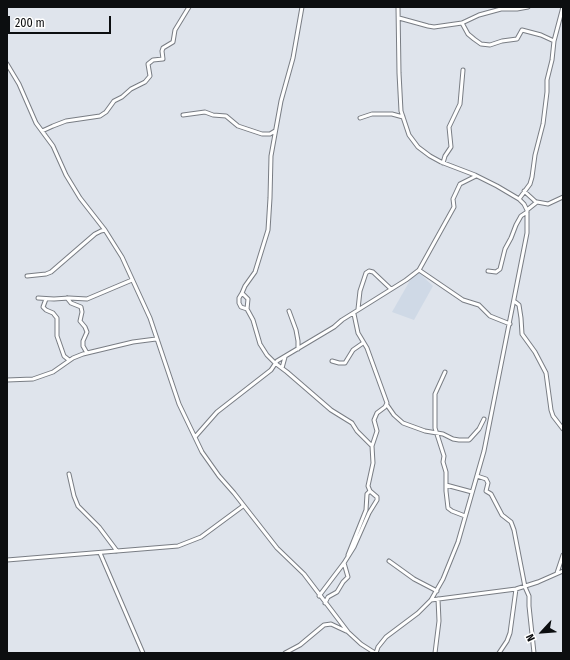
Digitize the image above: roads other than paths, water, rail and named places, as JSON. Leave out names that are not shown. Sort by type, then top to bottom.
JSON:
[{"type":"street","points":[[42,131],[66,121],[100,116],[106,112],[114,101],[145,82],[150,76],[148,64],[153,60],[162,60],[163,48],[173,42],[175,30],[189,7]]},
{"type":"street","points":[[247,309],[239,306],[239,298],[255,272],[268,230],[271,156],[275,131],[293,58],[302,7]]},
{"type":"street","points":[[7,64],[19,84],[36,123],[56,151],[66,174],[80,198],[119,250],[146,309],[176,396],[202,452],[219,476],[281,553],[304,574],[319,596],[348,632],[361,644],[376,653],[378,647],[386,637],[418,613],[431,600],[437,591],[453,554],[477,476],[490,425],[527,233],[527,211],[519,199],[498,186],[430,156],[418,147],[409,135],[401,111],[398,7]]},
{"type":"street","points":[[399,18],[428,26],[454,25],[479,15],[501,9],[528,7]]},
{"type":"street","points":[[519,199],[530,184],[532,177],[543,124],[547,80],[552,60],[554,41],[563,7]]},
{"type":"street","points":[[462,23],[470,36],[481,44],[490,45],[505,40],[517,39],[522,30],[541,35],[554,41]]},
{"type":"street","points":[[443,163],[450,147],[450,127],[460,104],[463,70]]},
{"type":"street","points":[[183,115],[205,112],[214,115],[226,116],[238,126],[262,134],[270,134],[275,131]]},
{"type":"street","points":[[360,118],[372,114],[392,114],[403,117]]},
{"type":"street","points":[[195,437],[218,412],[271,370],[275,363],[334,327],[342,320],[354,314],[358,309],[412,276],[419,270],[454,207],[454,198],[460,184],[476,176]]},
{"type":"street","points":[[524,191],[536,202],[548,204],[563,197]]},
{"type":"street","points":[[488,271],[496,272],[500,269],[505,249],[516,224],[521,216],[536,202]]},
{"type":"street","points":[[27,276],[51,272],[95,234],[105,230]]},
{"type":"street","points":[[419,270],[463,300],[479,305],[490,316],[510,324]]},
{"type":"street","points":[[358,309],[360,290],[368,271],[373,272],[391,289]]},
{"type":"street","points":[[38,298],[87,300],[132,280]]},
{"type":"street","points":[[242,293],[248,299],[247,309],[253,320],[262,348],[275,363],[331,410],[352,423],[357,431],[372,446]]},
{"type":"street","points":[[67,298],[70,303],[81,307],[82,312],[80,321],[87,332],[83,341],[83,346],[87,353]]},
{"type":"street","points":[[46,299],[43,307],[53,313],[57,318],[58,322],[56,332],[58,340],[64,356],[69,360]]},
{"type":"street","points":[[514,301],[519,305],[522,334],[535,352],[546,373],[553,416],[563,429]]},
{"type":"street","points":[[289,311],[296,330],[298,349]]},
{"type":"street","points":[[354,314],[358,333],[367,348],[378,375],[387,405],[394,415],[404,423],[425,431],[443,434],[453,439],[468,440],[479,429],[484,419]]},
{"type":"street","points":[[7,380],[27,380],[40,377],[53,372],[69,360],[87,353],[133,342],[156,339]]},
{"type":"street","points":[[332,361],[345,363],[354,350],[363,343]]},
{"type":"street","points":[[282,368],[285,357]]},
{"type":"street","points":[[445,372],[435,394],[436,433],[444,456],[443,462],[447,476],[446,485],[448,508],[465,516]]},
{"type":"street","points":[[319,596],[344,564],[377,500],[376,496],[370,491],[368,486],[373,463],[372,446],[377,432],[374,422],[375,416],[387,405]]},
{"type":"street","points":[[69,474],[78,506],[99,527],[117,551]]},
{"type":"street","points":[[477,476],[486,478],[488,483],[486,491],[491,494],[502,515],[511,522],[514,530],[525,587],[528,594],[534,653]]},
{"type":"street","points":[[446,485],[472,492]]},
{"type":"street","points":[[347,558],[351,544],[366,510],[367,494],[370,491]]},
{"type":"street","points":[[7,560],[167,548],[190,542],[210,531],[244,506]]},
{"type":"street","points":[[100,552],[143,653]]},
{"type":"street","points":[[557,573],[563,555]]},
{"type":"street","points":[[389,561],[437,591]]},
{"type":"street","points":[[325,603],[328,597],[338,592],[343,582],[348,577],[344,564]]},
{"type":"street","points":[[431,600],[516,589],[525,587],[563,571]]},
{"type":"street","points":[[499,653],[507,641],[510,633],[516,589]]},
{"type":"street","points":[[435,653],[439,621],[438,599]]},
{"type":"street","points":[[285,653],[300,645],[324,625],[331,624],[348,632]]}]
